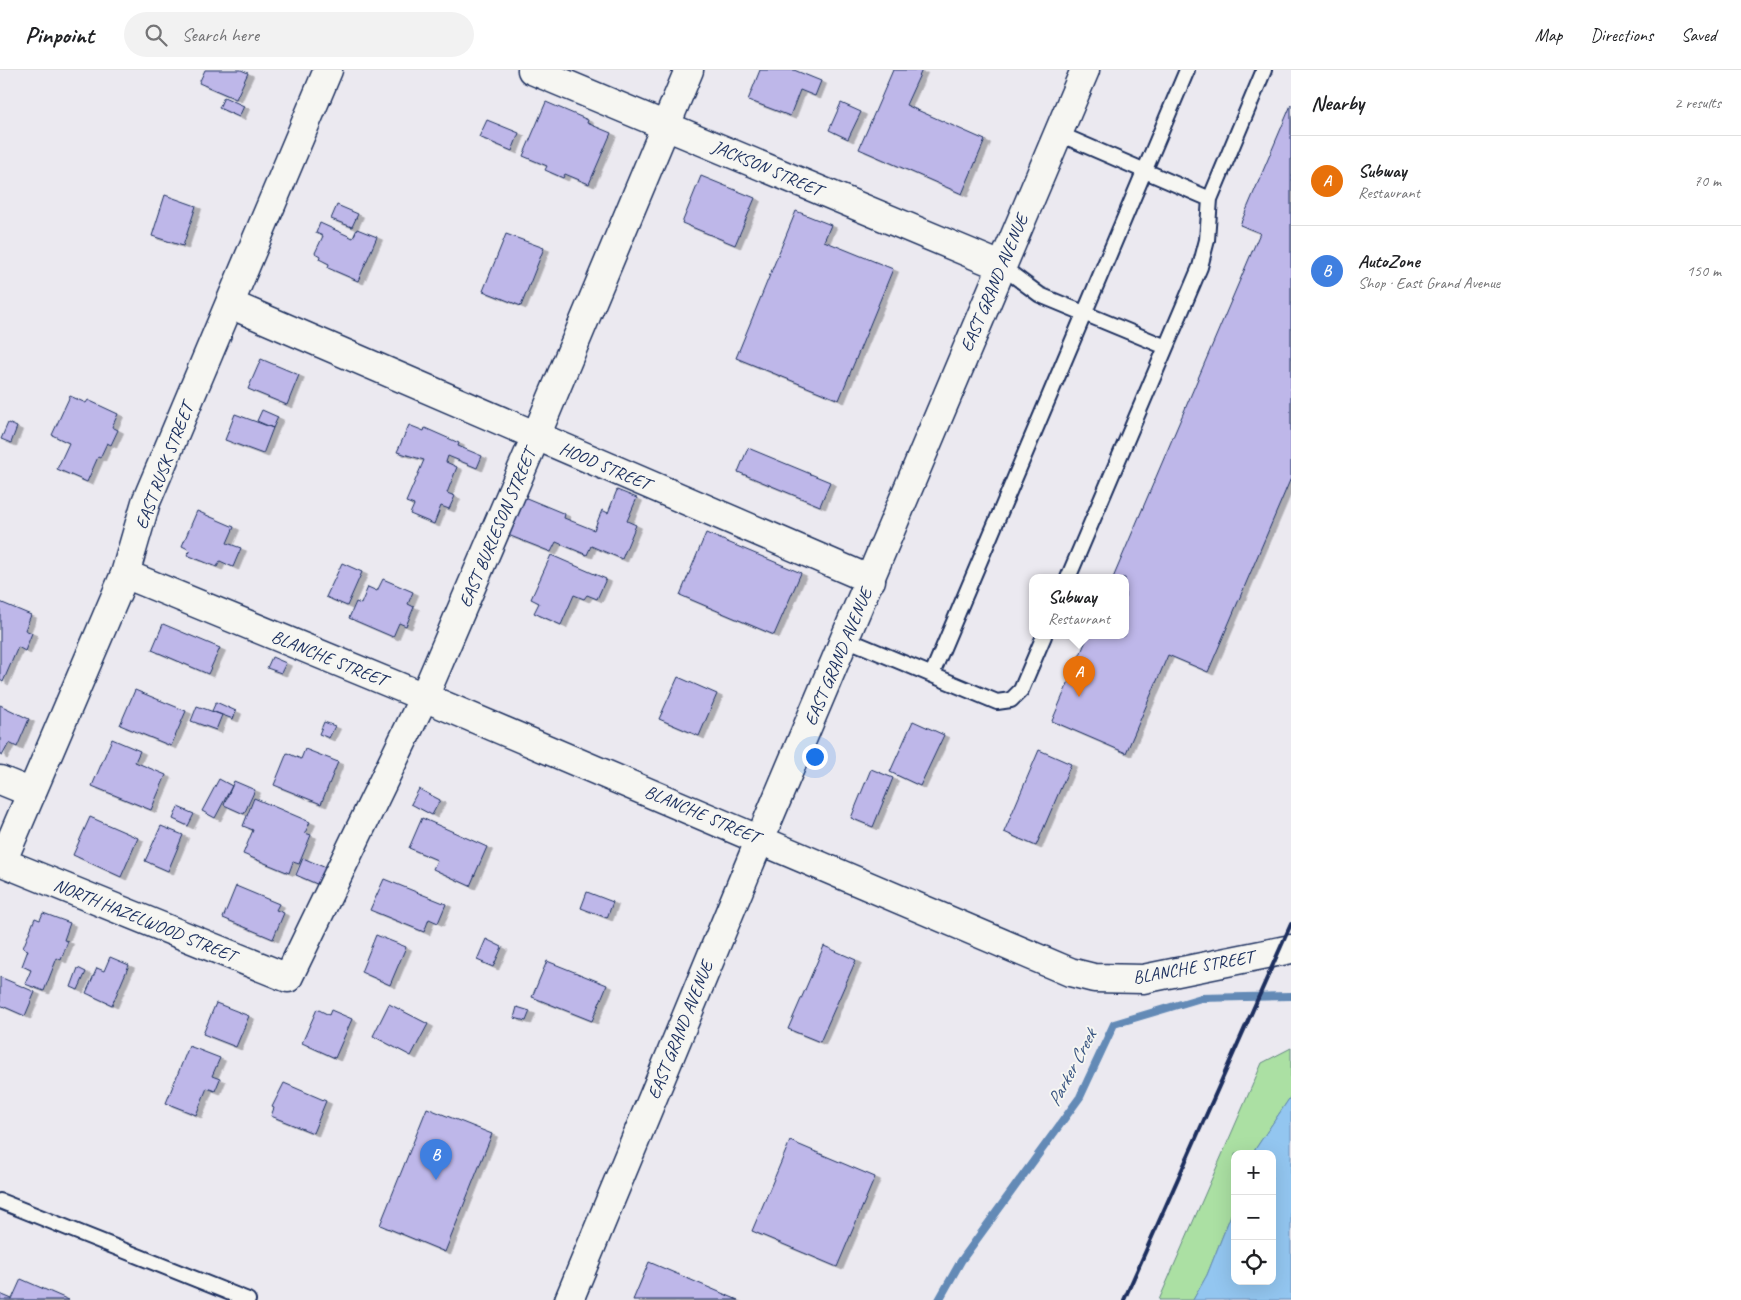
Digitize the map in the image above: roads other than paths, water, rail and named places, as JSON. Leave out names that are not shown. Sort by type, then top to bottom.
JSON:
[{"type":"main road","name":"EAST RUSK STREET","points":[[2,862],[125,574],[146,502],[328,70]]},
{"type":"main road","name":"JACKSON STREET","points":[[532,70],[1001,266]]},
{"type":"main road","name":"EAST BURLESON STREET","points":[[288,978],[424,696],[536,436],[689,70]]},
{"type":"main road","name":"EAST GRAND AVENUE","points":[[569,1300],[760,839],[1085,70]]},
{"type":"main road","name":"HOOD STREET","points":[[230,304],[871,580]]},
{"type":"main road","name":"BLANCHE STREET","points":[[125,574],[424,696],[1070,972],[1094,978],[1143,979],[1291,949]]},
{"type":"main road","points":[[0,780],[32,793]]},
{"type":"main road","name":"NORTH HAZELWOOD STREET","points":[[2,862],[288,978]]},
{"type":"lane","points":[[932,674],[1187,70]]},
{"type":"lane","points":[[1070,574],[1205,255],[1210,199],[1264,70]]},
{"type":"lane","points":[[1058,134],[1210,199]]},
{"type":"lane","points":[[1001,266],[1040,295],[1166,347]]},
{"type":"lane","points":[[846,638],[997,702],[1011,700],[1020,690],[1043,639]]},
{"type":"lane","points":[[0,1201],[248,1300]]},
{"type":"water","points":[[1291,1096],[1291,1300],[1193,1300],[1207,1275],[1231,1215],[1231,1285],[1276,1285],[1276,1150],[1255,1150]]},
{"type":"waterway","name":"Parker Creek","points":[[939,1300],[961,1261],[1080,1097],[1114,1024],[1201,998],[1291,996]]},
{"type":"railway","points":[[1124,1300],[1291,924]]},
{"type":"place","name":"Subway","points":[[1079,697]]},
{"type":"place","name":"AutoZone","points":[[436,1180]]}]
